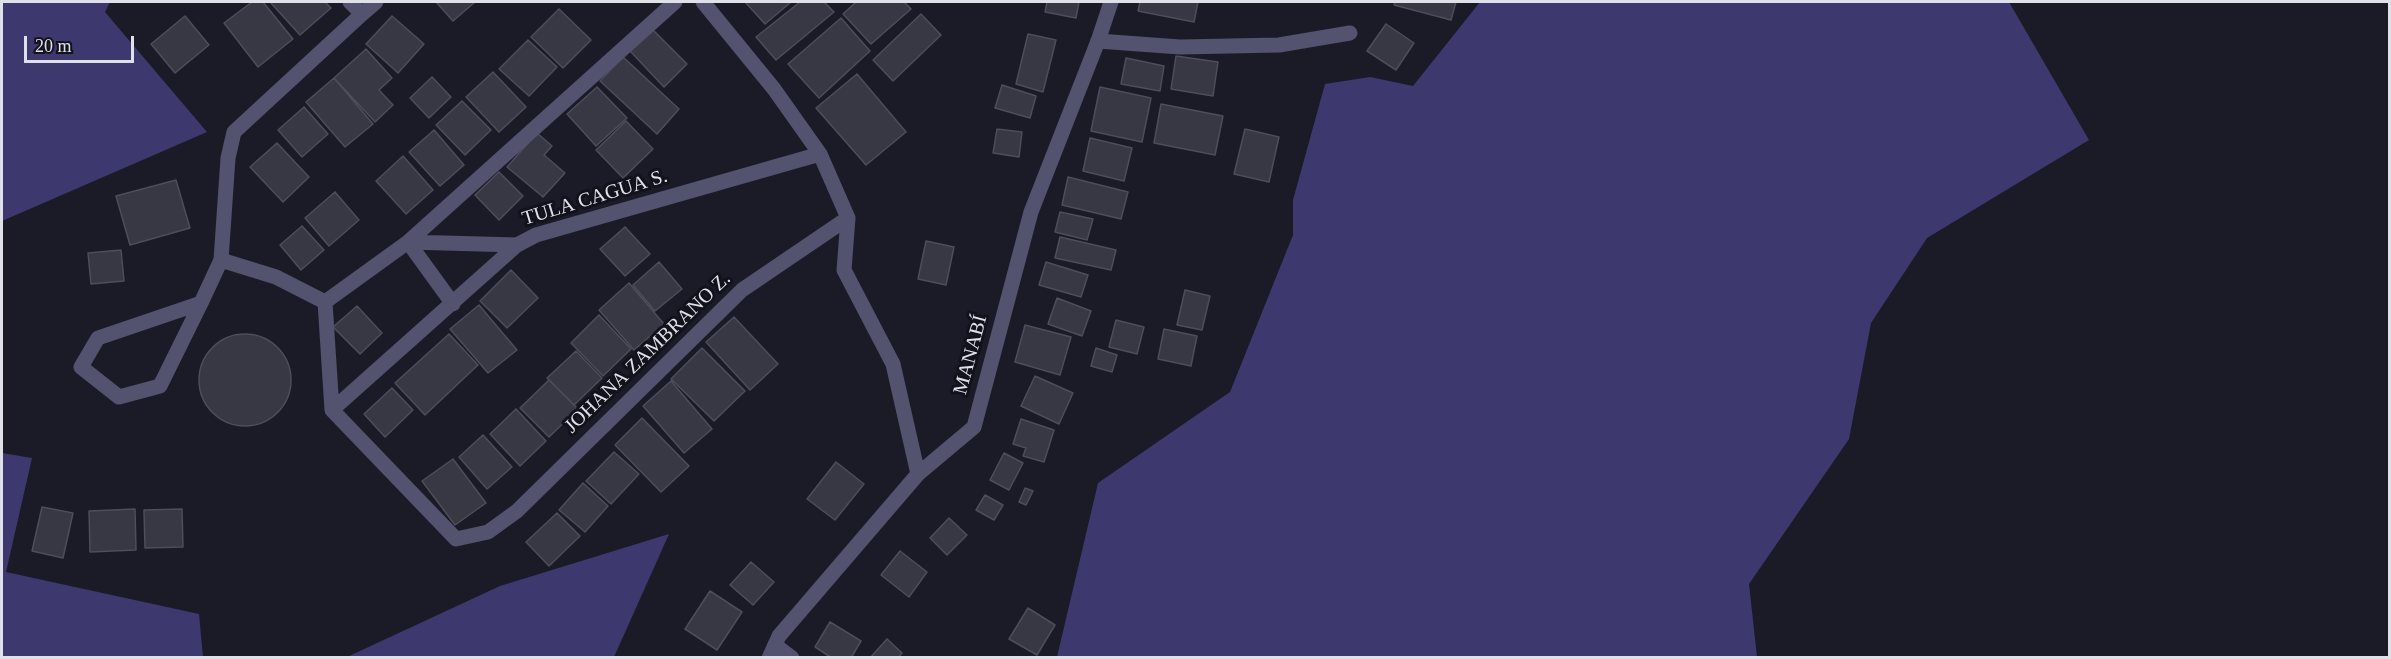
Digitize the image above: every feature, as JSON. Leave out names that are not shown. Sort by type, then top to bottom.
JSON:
[{"type":"street","points":[[350,2],[363,14]]},
{"type":"street","points":[[201,303],[98,338],[81,367],[119,397],[160,386],[201,303],[221,260],[228,158],[234,132],[376,2]]},
{"type":"street","points":[[325,302],[408,242],[675,2]]},
{"type":"street","points":[[703,2],[774,89],[820,154],[848,218],[844,270],[893,364],[918,474]]},
{"type":"street","name":"MANABÍ","points":[[772,651],[778,636],[918,474],[974,427],[1031,212],[1111,2]]},
{"type":"street","points":[[1098,41],[1180,47],[1279,45],[1350,33]]},
{"type":"street","name":"TULA CAGUA S.","points":[[332,410],[517,245],[536,236],[820,154]]},
{"type":"street","name":"JOHANA ZAMBRANO Z.","points":[[332,410],[456,539],[489,532],[517,511],[742,290],[848,218]]},
{"type":"street","points":[[408,242],[517,245]]},
{"type":"street","points":[[408,242],[453,304]]},
{"type":"street","points":[[221,260],[276,277],[325,302]]},
{"type":"street","points":[[325,302],[332,410]]},
{"type":"street","points":[[772,651],[792,657]]},
{"type":"shaded area","points":[[2,2],[110,2],[105,12],[207,132],[2,221]]},
{"type":"shaded area","points":[[1480,2],[2009,2],[2089,140],[1927,238],[1871,323],[1849,439],[1749,584],[1757,657],[1057,657],[1098,483],[1230,392],[1293,235],[1293,200],[1325,84],[1370,77],[1413,86]]},
{"type":"shaded area","points":[[2,453],[32,458],[6,572],[199,614],[203,657],[2,657]]},
{"type":"shaded area","points":[[669,534],[614,657],[347,657],[500,586]]},
{"type":"building","points":[[252,2],[263,2],[293,39],[258,67],[224,23]]},
{"type":"building","points":[[270,2],[325,2],[331,8],[300,35]]},
{"type":"building","points":[[436,2],[475,2],[453,21]]},
{"type":"building","points":[[745,2],[791,2],[765,24]]},
{"type":"building","points":[[800,2],[824,2],[834,12],[776,60],[756,37]]},
{"type":"building","points":[[856,2],[904,2],[911,9],[871,44],[843,14]]},
{"type":"building","points":[[1047,2],[1079,2],[1076,18],[1045,12]]},
{"type":"building","points":[[1140,2],[1198,2],[1194,22],[1138,11]]},
{"type":"building","points":[[1395,2],[1456,2],[1451,20],[1394,5]]},
{"type":"building","points":[[559,9],[591,40],[563,68],[531,37]]},
{"type":"building","points":[[921,14],[941,35],[893,81],[873,60]]},
{"type":"building","points":[[185,16],[209,45],[175,73],[151,44]]},
{"type":"building","points":[[392,16],[424,44],[398,73],[366,44]]},
{"type":"building","points":[[841,18],[870,51],[819,98],[788,64]]},
{"type":"building","points":[[1386,24],[1414,43],[1396,70],[1367,51]]},
{"type":"building","points":[[653,30],[687,64],[664,87],[630,51]]},
{"type":"building","points":[[1028,34],[1056,40],[1043,92],[1016,84]]},
{"type":"building","points":[[528,40],[557,67],[529,96],[499,69]]},
{"type":"building","points":[[366,49],[392,78],[379,90],[393,105],[375,122],[334,78]]},
{"type":"building","points":[[1176,56],[1218,62],[1213,96],[1171,89]]},
{"type":"building","points":[[623,57],[679,109],[657,134],[600,81]]},
{"type":"building","points":[[1126,58],[1164,66],[1160,91],[1121,84]]},
{"type":"building","points":[[493,72],[526,107],[499,132],[466,97]]},
{"type":"building","points":[[857,74],[906,132],[866,165],[816,108]]},
{"type":"building","points":[[432,77],[451,97],[429,118],[410,98]]},
{"type":"building","points":[[334,78],[373,124],[345,147],[306,102]]},
{"type":"building","points":[[1002,85],[1036,96],[1030,118],[995,108]]},
{"type":"building","points":[[597,87],[627,118],[596,146],[567,114]]},
{"type":"building","points":[[1100,87],[1151,98],[1142,142],[1091,131]]},
{"type":"building","points":[[462,101],[491,130],[465,155],[436,125]]},
{"type":"building","points":[[1161,104],[1223,116],[1215,155],[1154,143]]},
{"type":"building","points":[[304,107],[328,134],[302,157],[278,130]]},
{"type":"building","points":[[626,121],[653,149],[623,178],[596,150]]},
{"type":"building","points":[[997,129],[1022,132],[1019,157],[993,153]]},
{"type":"building","points":[[1245,129],[1279,137],[1269,182],[1234,174]]},
{"type":"building","points":[[434,130],[464,165],[440,186],[409,152]]},
{"type":"building","points":[[537,133],[552,146],[544,155],[565,173],[543,197],[507,167]]},
{"type":"building","points":[[1090,138],[1132,148],[1124,181],[1083,171]]},
{"type":"building","points":[[277,143],[309,177],[283,202],[250,167]]},
{"type":"building","points":[[403,156],[433,190],[406,214],[376,181]]},
{"type":"building","points":[[499,172],[523,196],[499,220],[475,195]]},
{"type":"building","points":[[1068,177],[1128,192],[1121,219],[1062,205]]},
{"type":"building","points":[[176,180],[190,228],[130,245],[116,196]]},
{"type":"building","points":[[335,192],[359,220],[329,246],[305,218]]},
{"type":"building","points":[[1060,212],[1093,219],[1087,240],[1055,232]]},
{"type":"building","points":[[302,226],[324,250],[301,270],[280,245]]},
{"type":"building","points":[[625,227],[650,254],[625,276],[600,249]]},
{"type":"building","points":[[1060,237],[1116,250],[1111,270],[1055,258]]},
{"type":"building","points":[[926,241],[954,247],[946,285],[918,279]]},
{"type":"building","points":[[121,250],[124,281],[91,284],[88,253]]},
{"type":"building","points":[[659,262],[682,289],[655,311],[633,285]]},
{"type":"building","points":[[1046,262],[1088,275],[1081,297],[1039,285]]},
{"type":"building","points":[[511,270],[538,298],[507,328],[480,301]]},
{"type":"building","points":[[629,283],[664,324],[634,350],[599,310]]},
{"type":"building","points":[[1185,290],[1210,296],[1202,330],[1177,325]]},
{"type":"building","points":[[1057,298],[1091,311],[1082,336],[1048,324]]},
{"type":"building","points":[[479,305],[517,350],[488,373],[450,329]]},
{"type":"building","points":[[357,306],[382,333],[360,354],[333,327]]},
{"type":"building","points":[[599,315],[631,349],[603,376],[571,343]]},
{"type":"building","points":[[734,317],[778,364],[750,390],[706,342]]},
{"type":"building","points":[[1116,320],[1144,327],[1137,354],[1109,347]]},
{"type":"building","points":[[1025,325],[1071,337],[1060,375],[1015,362]]},
{"type":"building","points":[[1164,329],[1197,336],[1191,366],[1158,359]]},
{"type":"building","points":[[245,334],[263,337],[278,347],[288,362],[291,380],[288,398],[278,413],[263,423],[245,426],[227,423],[212,413],[202,398],[199,380],[202,362],[212,347],[227,337]]},
{"type":"building","points":[[449,334],[478,365],[425,415],[395,383]]},
{"type":"building","points":[[702,348],[745,391],[714,421],[671,379]]},
{"type":"building","points":[[1096,348],[1117,355],[1112,372],[1091,366]]},
{"type":"building","points":[[576,351],[602,378],[574,405],[547,378]]},
{"type":"building","points":[[1035,376],[1073,393],[1059,424],[1021,406]]},
{"type":"building","points":[[549,380],[578,409],[549,437],[520,408]]},
{"type":"building","points":[[671,381],[712,429],[684,453],[643,406]]},
{"type":"building","points":[[392,388],[413,410],[385,437],[364,414]]},
{"type":"building","points":[[516,409],[546,441],[520,466],[490,434]]},
{"type":"building","points":[[642,418],[689,466],[661,492],[615,445]]},
{"type":"building","points":[[1021,419],[1054,430],[1044,462],[1023,456],[1026,448],[1013,444]]},
{"type":"building","points":[[483,435],[512,467],[487,489],[459,457]]},
{"type":"building","points":[[614,452],[639,474],[611,504],[586,481]]},
{"type":"building","points":[[1004,453],[1023,463],[1009,490],[990,480]]},
{"type":"building","points":[[453,459],[486,503],[455,525],[422,481]]},
{"type":"building","points":[[836,462],[864,484],[835,520],[807,499]]},
{"type":"building","points":[[583,483],[608,506],[585,532],[559,510]]},
{"type":"building","points":[[1025,488],[1033,491],[1026,505],[1019,502]]},
{"type":"building","points":[[985,495],[1003,505],[994,520],[976,510]]},
{"type":"building","points":[[42,507],[73,513],[63,558],[32,551]]},
{"type":"building","points":[[135,509],[136,550],[90,552],[89,511]]},
{"type":"building","points":[[182,509],[183,547],[145,548],[144,510]]},
{"type":"building","points":[[557,513],[580,536],[549,566],[526,542]]},
{"type":"building","points":[[949,518],[967,535],[947,555],[930,538]]},
{"type":"building","points":[[900,551],[927,572],[909,597],[881,575]]},
{"type":"building","points":[[751,562],[774,582],[753,605],[730,585]]},
{"type":"building","points":[[710,591],[742,612],[717,650],[685,629]]},
{"type":"building","points":[[1028,608],[1055,625],[1037,655],[1009,639]]},
{"type":"building","points":[[830,622],[861,641],[851,658],[832,658],[815,647]]},
{"type":"building","points":[[887,639],[902,653],[898,658],[870,658]]}]
